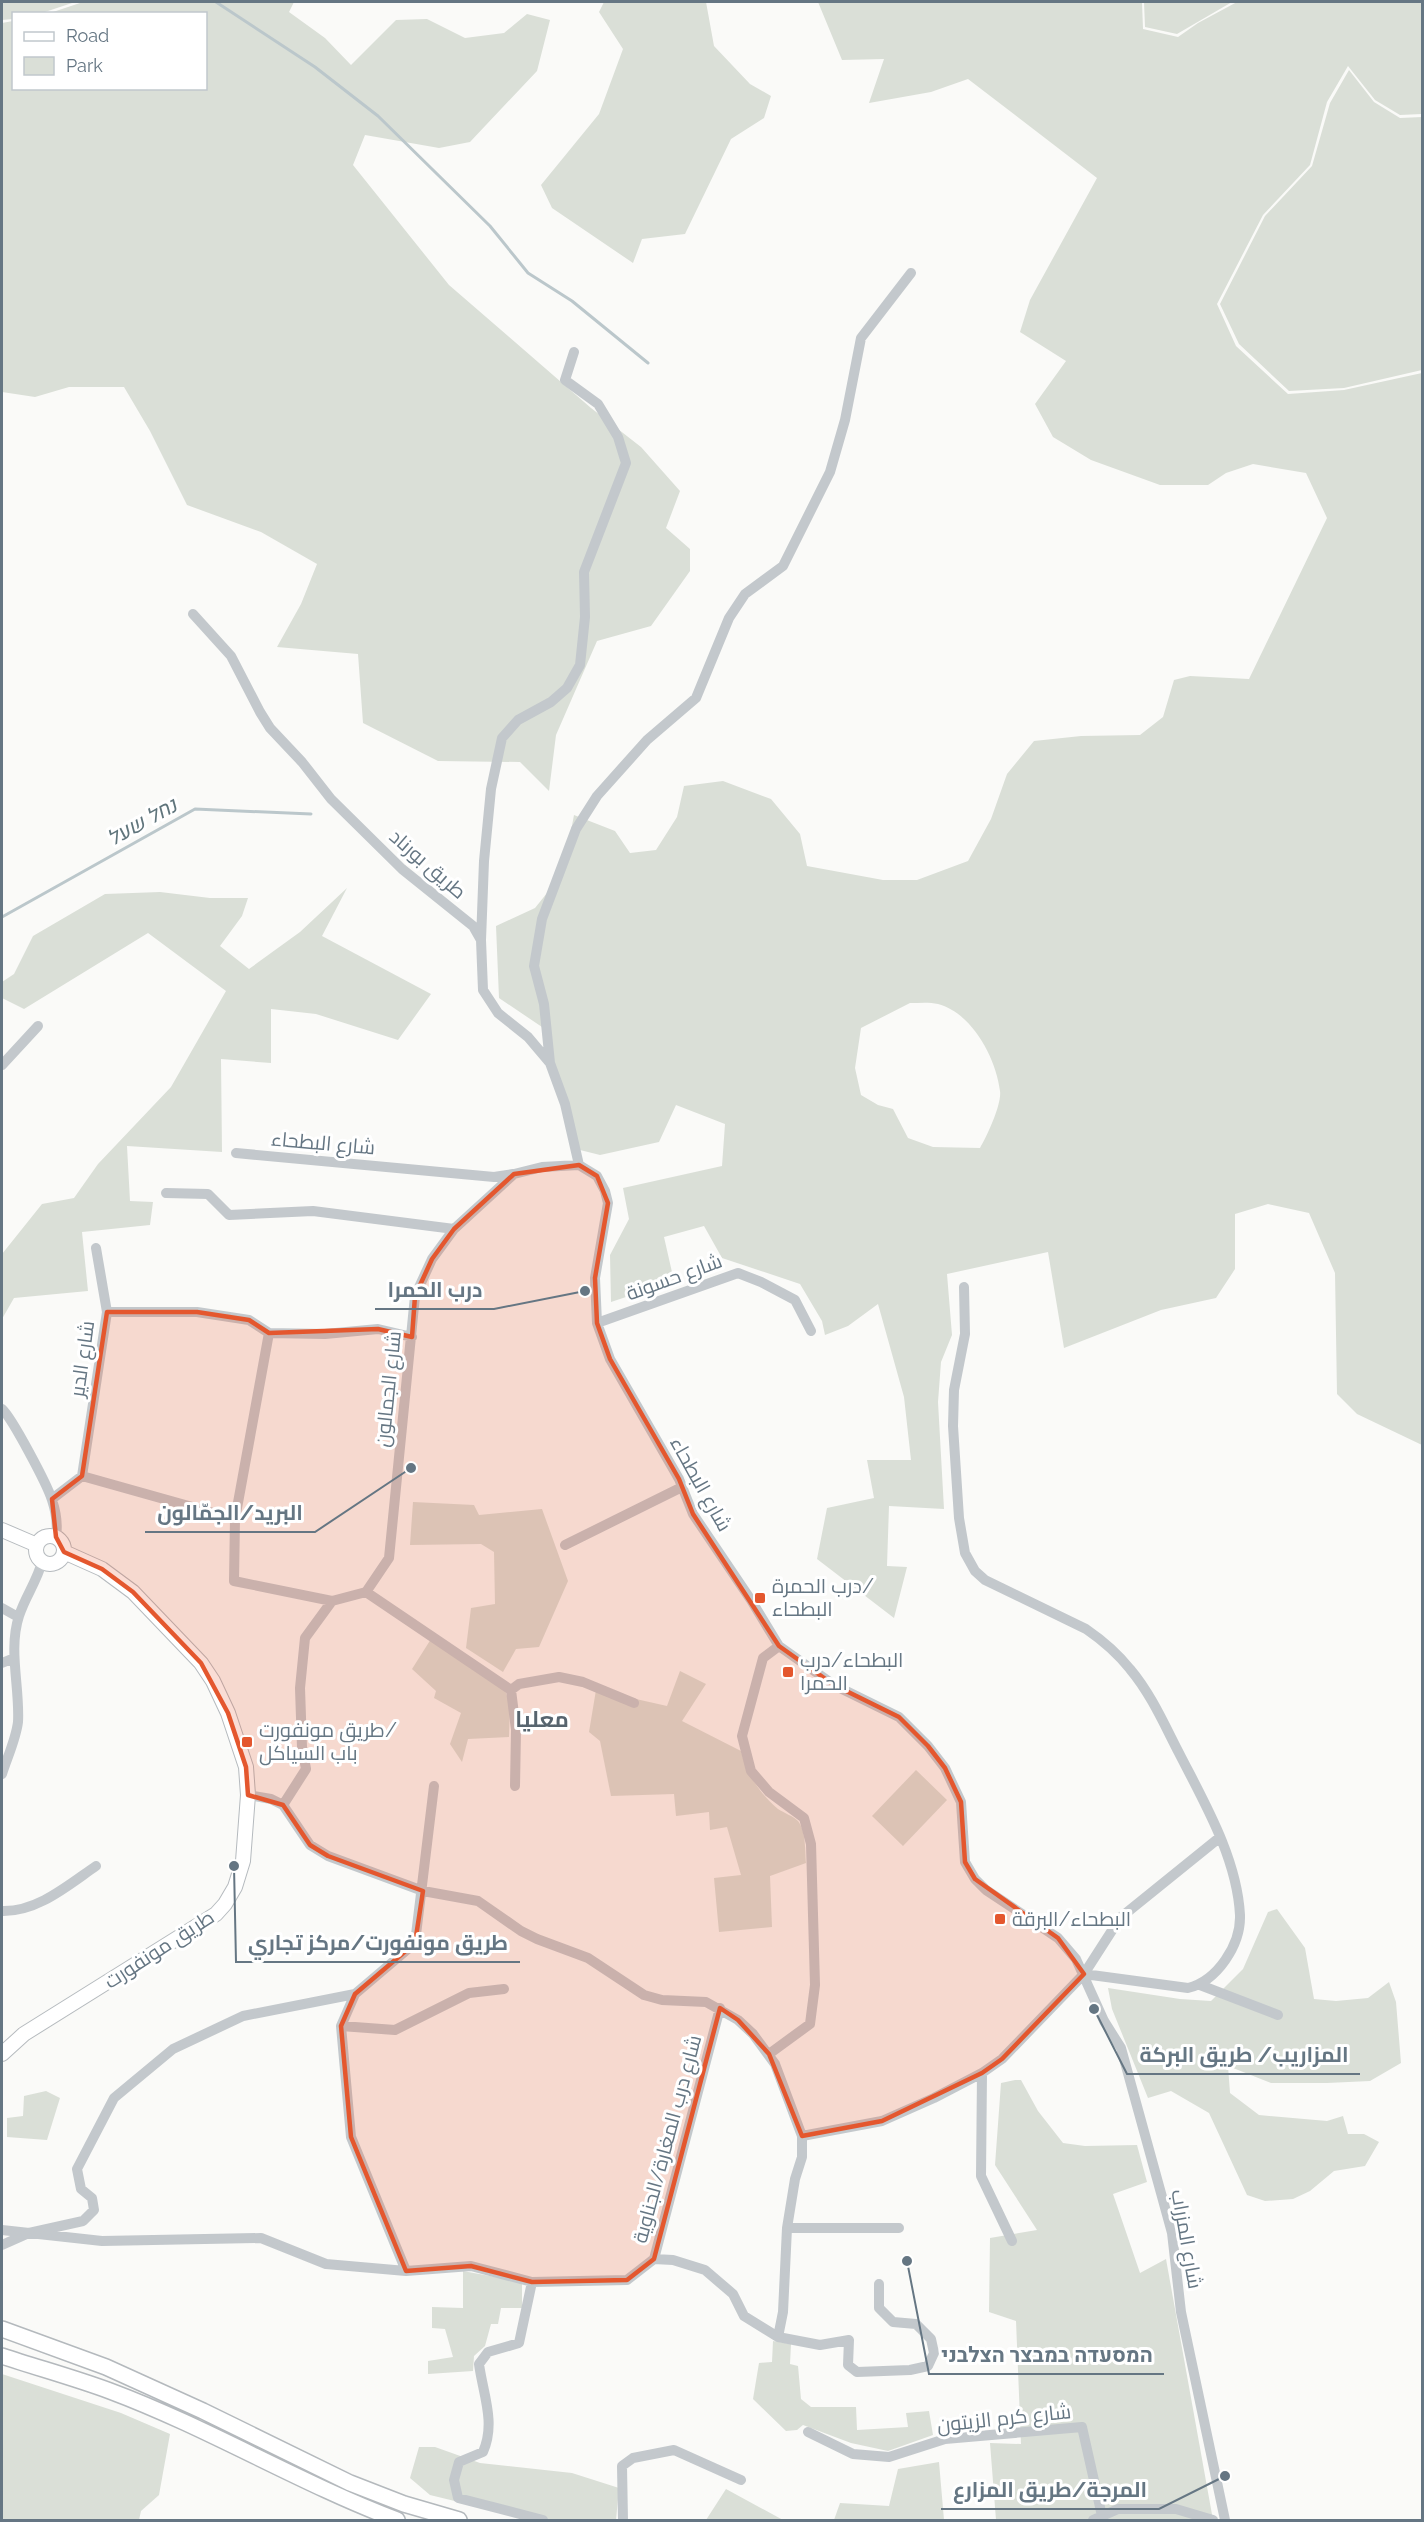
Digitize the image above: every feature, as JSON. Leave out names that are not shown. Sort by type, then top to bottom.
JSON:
[{"type":"highway","points":[[2,2329],[106,2367],[350,2482],[404,2504],[459,2520]]},
{"type":"highway","points":[[2,2356],[111,2391],[184,2423],[342,2499],[398,2520]]},
{"type":"main road","points":[[2,1530],[37,1545]]},
{"type":"main road","points":[[56,1537],[63,1543],[64,1552],[56,1563],[42,1562],[36,1554],[37,1545],[42,1538],[56,1537]]},
{"type":"main road","name":"طريق مونفورت","points":[[2,2054],[24,2034],[216,1914],[235,1887],[243,1861],[248,1795],[246,1767],[228,1713],[213,1681],[201,1663],[133,1592],[102,1569],[64,1552]]},
{"type":"street","points":[[579,1165],[565,1104],[550,1063],[544,1004],[534,966],[542,919],[576,829],[597,796],[647,740],[696,698],[734,610],[745,594],[783,566],[830,471],[845,420],[861,338],[911,273]]},
{"type":"street","points":[[550,1063],[528,1037],[498,1013],[483,990],[481,940],[484,861],[491,789],[502,738],[518,720],[551,702],[567,688],[580,665],[585,617],[584,572],[626,463],[618,437],[598,404],[566,380],[574,352]]},
{"type":"street","name":"طريق بورناد","points":[[193,614],[231,656],[270,728],[302,762],[331,799],[402,869],[473,926],[481,940]]},
{"type":"street","points":[[2,1065],[38,1026]]},
{"type":"street","name":"شارع البطحاء","points":[[236,1153],[494,1177],[514,1174]]},
{"type":"street","name":"شارع الجمالون","points":[[366,1592],[389,1558],[415,1296],[432,1259],[454,1229],[514,1174],[542,1167],[579,1165]]},
{"type":"street","name":"شارع البطحاء","points":[[579,1165],[597,1176],[608,1203],[595,1278],[597,1323],[610,1359],[682,1486],[693,1514],[779,1646],[834,1685],[899,1717],[928,1746],[945,1768],[961,1802],[966,1862],[975,1879],[986,1890],[1058,1938],[1076,1959],[1084,1974]]},
{"type":"street","points":[[166,1193],[208,1194],[230,1215],[313,1211],[454,1229]]},
{"type":"street","name":"شارع الدير","points":[[82,1476],[106,1312],[96,1248]]},
{"type":"street","name":"شارع حسونة","points":[[597,1323],[738,1274],[761,1282],[795,1300],[812,1331]]},
{"type":"street","points":[[964,1287],[965,1334],[954,1390],[953,1426],[959,1518],[966,1553],[975,1571],[985,1580],[1086,1629],[1100,1639],[1130,1669],[1154,1705],[1207,1809],[1236,1890],[1240,1916],[1239,1928],[1233,1944],[1216,1974],[1200,1985],[1188,1988],[1084,1974]]},
{"type":"street","points":[[106,1312],[197,1312],[249,1320],[269,1333],[325,1334],[378,1329],[412,1337]]},
{"type":"street","points":[[269,1333],[235,1519],[234,1581],[332,1601],[366,1592],[511,1690],[516,1730],[515,1786]]},
{"type":"street","points":[[2,1409],[41,1475],[52,1500],[58,1525],[56,1537]]},
{"type":"street","points":[[52,1500],[82,1476],[235,1519]]},
{"type":"street","points":[[565,1545],[682,1486]]},
{"type":"street","points":[[2,1774],[18,1724],[14,1658],[18,1617],[39,1574],[42,1562]]},
{"type":"street","points":[[283,1805],[306,1769],[302,1747],[300,1688],[305,1638],[332,1601]]},
{"type":"street","points":[[2,1608],[18,1617]]},
{"type":"street","points":[[769,2054],[810,2024],[815,1985],[811,1844],[804,1818],[769,1792],[751,1771],[742,1736],[763,1658],[779,1646]]},
{"type":"street","points":[[2,1663],[14,1658]]},
{"type":"street","points":[[511,1690],[519,1684],[559,1677],[583,1682],[634,1703]]},
{"type":"street","points":[[406,2271],[351,2137],[341,2026],[355,1994],[416,1943],[434,1786]]},
{"type":"street","points":[[248,1795],[271,1799],[283,1805],[310,1845],[328,1856],[423,1892],[478,1901],[521,1931],[588,1958],[644,1995],[662,2000],[706,2002],[738,2020],[769,2054],[802,2136],[802,2157],[795,2179],[787,2228],[783,2312],[778,2337]]},
{"type":"street","points":[[802,2136],[882,2121],[934,2098],[1002,2060],[1084,1974],[1120,1918],[1219,1838]]},
{"type":"street","points":[[2,1911],[14,1911],[49,1899],[96,1866]]},
{"type":"street","name":"شارع المزراب","points":[[1084,1974],[1104,2021],[1121,2048],[1161,2189],[1177,2260],[1181,2312],[1225,2520]]},
{"type":"street","points":[[1200,1985],[1278,2014]]},
{"type":"street","points":[[341,2026],[395,2030],[469,1993],[504,1989]]},
{"type":"street","points":[[2,2245],[29,2233],[83,2221],[94,2210],[92,2198],[81,2188],[77,2169],[86,2149],[114,2098],[173,2049],[243,2016],[355,1994]]},
{"type":"street","name":"شارع درب المغارة/الجناوية","points":[[2,2230],[102,2241],[261,2238],[326,2264],[406,2271],[471,2266],[532,2282],[627,2280],[654,2259],[720,2008]]},
{"type":"street","points":[[982,2073],[981,2176],[1012,2241]]},
{"type":"street","points":[[787,2228],[852,2230],[899,2228]]},
{"type":"street","points":[[654,2259],[673,2260],[705,2270],[733,2295],[744,2316],[778,2337],[820,2345],[849,2340],[848,2365],[857,2372],[910,2370],[928,2366],[934,2353],[931,2339],[916,2324],[893,2322],[879,2308],[879,2284]]},
{"type":"street","points":[[532,2282],[519,2343],[488,2352],[479,2364],[490,2416],[488,2442],[483,2452],[459,2462],[454,2480],[458,2498],[543,2520]]},
{"type":"street","name":"شارع كرم الزيتون","points":[[808,2432],[853,2454],[889,2457],[945,2439],[1082,2427],[1097,2518]]},
{"type":"street","points":[[623,2520],[622,2466],[633,2458],[674,2450],[741,2480]]},
{"type":"street","points":[[1097,2518],[1118,2509],[1176,2509],[1213,2520]]},
{"type":"highlighted area","points":[[579,1165],[597,1176],[608,1203],[595,1278],[597,1323],[610,1359],[679,1479],[693,1514],[779,1646],[834,1685],[899,1717],[928,1746],[945,1768],[961,1802],[965,1862],[975,1879],[1058,1938],[1084,1974],[1002,2059],[982,2073],[882,2121],[802,2136],[769,2054],[738,2020],[720,2008],[654,2259],[627,2280],[532,2282],[471,2266],[406,2271],[351,2137],[341,2026],[355,1994],[415,1943],[423,1891],[328,1856],[310,1845],[283,1805],[248,1795],[246,1767],[228,1713],[201,1663],[133,1592],[102,1569],[64,1552],[56,1537],[52,1499],[82,1476],[107,1312],[197,1312],[249,1320],[269,1333],[378,1329],[412,1337],[415,1296],[432,1259],[454,1229],[514,1174]]},
{"type":"green space","points":[[2,2],[75,2],[45,12],[12,12],[12,19],[2,20]]},
{"type":"green space","points":[[83,2],[294,2],[289,12],[325,38],[351,65],[396,20],[427,19],[465,38],[504,33],[527,14],[550,20],[537,71],[470,142],[439,148],[365,135],[353,165],[449,285],[591,408],[641,447],[680,491],[666,528],[690,549],[690,571],[651,626],[597,641],[556,735],[549,791],[520,762],[438,761],[363,723],[358,654],[277,647],[301,604],[317,564],[261,532],[187,505],[150,431],[124,387],[69,387],[35,397],[2,392],[2,23],[12,21],[12,90],[207,90],[207,12],[53,12]]},
{"type":"green space","points":[[604,2],[706,2],[714,46],[750,84],[771,96],[764,118],[731,139],[685,234],[642,239],[633,263],[552,208],[541,185],[599,114],[623,49],[599,12]]},
{"type":"green space","points":[[818,2],[1142,2],[1143,29],[1178,37],[1198,23],[1237,2],[1422,2],[1422,114],[1400,115],[1375,100],[1348,66],[1327,102],[1310,165],[1263,215],[1217,304],[1236,346],[1288,394],[1344,390],[1422,373],[1422,1445],[1357,1414],[1337,1394],[1335,1273],[1309,1213],[1268,1204],[1235,1214],[1235,1269],[1216,1298],[1161,1310],[1064,1348],[1048,1252],[947,1274],[952,1335],[941,1362],[938,1402],[944,1509],[889,1506],[887,1566],[907,1567],[894,1618],[817,1559],[827,1508],[874,1498],[867,1460],[911,1460],[904,1397],[878,1304],[848,1326],[825,1335],[822,1321],[800,1284],[722,1258],[704,1226],[664,1237],[674,1281],[611,1302],[610,1255],[629,1219],[623,1188],[722,1166],[725,1124],[676,1105],[659,1142],[600,1155],[576,1149],[542,1027],[499,998],[496,926],[535,908],[563,873],[574,815],[615,831],[630,853],[656,850],[677,817],[684,786],[723,781],[771,799],[800,834],[807,866],[883,880],[917,880],[968,861],[991,819],[1007,774],[1034,741],[1081,736],[1140,735],[1163,717],[1174,680],[1190,676],[1249,679],[1327,518],[1306,473],[1253,464],[1226,473],[1208,485],[1160,485],[1091,460],[1053,437],[1035,404],[1066,361],[1020,332],[1030,300],[1097,178],[968,79],[931,92],[869,103],[884,59],[842,60]],"holes":[[[910,1003],[935,1003],[950,1009],[972,1027],[988,1051],[998,1078],[1000,1097],[993,1120],[980,1148],[933,1147],[908,1138],[893,1109],[878,1105],[861,1095],[855,1068],[861,1028]]]},
{"type":"green space","points":[[1144,2],[1232,2],[1177,34],[1145,27]]},
{"type":"green space","points":[[1349,70],[1374,102],[1400,118],[1422,117],[1422,370],[1344,388],[1289,391],[1239,344],[1220,304],[1265,216],[1312,166],[1330,103]]},
{"type":"green space","points":[[347,888],[322,936],[431,994],[398,1040],[316,1014],[271,1009],[271,1063],[221,1059],[222,1152],[127,1146],[130,1201],[153,1202],[150,1225],[82,1232],[88,1291],[14,1298],[2,1319],[2,1254],[42,1204],[74,1198],[98,1164],[171,1087],[226,991],[148,933],[24,1009],[2,998],[2,982],[14,974],[33,936],[105,894],[160,892],[210,898],[248,898],[242,916],[220,946],[249,969],[300,932]]},
{"type":"green space","points":[[413,1502],[474,1505],[479,1515],[542,1509],[568,1581],[539,1647],[516,1649],[503,1672],[466,1648],[471,1608],[495,1604],[494,1552],[481,1544],[410,1545]]},
{"type":"green space","points":[[431,1639],[505,1690],[510,1705],[509,1737],[468,1739],[462,1762],[450,1744],[461,1713],[434,1698],[436,1691],[412,1669]]},
{"type":"green space","points":[[680,1671],[706,1684],[682,1721],[741,1751],[750,1775],[765,1797],[801,1825],[805,1841],[806,1863],[770,1876],[772,1927],[719,1932],[714,1878],[741,1875],[727,1827],[710,1830],[709,1812],[676,1816],[674,1794],[611,1796],[600,1741],[589,1732],[596,1690],[667,1706]]},
{"type":"green space","points":[[916,1770],[947,1800],[903,1846],[872,1816]]},
{"type":"green space","points":[[1277,1909],[1305,1948],[1314,1999],[1336,2001],[1368,1998],[1389,1982],[1396,2002],[1401,2063],[1370,2081],[1327,2083],[1271,2083],[1228,2066],[1230,2093],[1259,2115],[1327,2121],[1343,2116],[1348,2134],[1364,2134],[1379,2142],[1365,2166],[1334,2171],[1310,2191],[1293,2199],[1265,2201],[1247,2195],[1209,2113],[1171,2091],[1148,2098],[1112,2009],[1108,1988],[1180,1999],[1211,2001],[1243,1969],[1268,1912]]},
{"type":"green space","points":[[1021,2080],[1038,2111],[1063,2143],[1085,2146],[1137,2145],[1147,2182],[1113,2194],[1140,2273],[1166,2259],[1213,2520],[996,2520],[990,2443],[1021,2444],[1016,2321],[989,2312],[990,2238],[1037,2230],[995,2165],[1001,2083]]},
{"type":"green space","points":[[46,2091],[60,2098],[47,2140],[7,2137],[7,2118],[23,2116],[24,2096]]},
{"type":"green space","points":[[463,2271],[522,2282],[522,2308],[501,2308],[498,2324],[491,2324],[485,2346],[474,2356],[473,2371],[428,2374],[428,2361],[453,2357],[445,2329],[432,2328],[432,2307],[463,2308]]},
{"type":"green space","points":[[773,2341],[791,2344],[790,2364],[798,2366],[801,2399],[811,2407],[856,2407],[857,2430],[908,2427],[906,2413],[929,2411],[933,2435],[888,2451],[851,2443],[803,2425],[797,2430],[786,2431],[753,2399],[759,2363],[772,2362]]},
{"type":"green space","points":[[2,2374],[121,2413],[170,2434],[159,2495],[141,2511],[139,2520],[2,2520]]},
{"type":"green space","points":[[419,2447],[435,2447],[480,2463],[572,2473],[619,2488],[616,2520],[533,2520],[430,2495],[410,2478]]},
{"type":"green space","points":[[939,2462],[944,2520],[834,2520],[840,2503],[889,2506],[898,2469]]},
{"type":"green space","points":[[726,2489],[783,2520],[706,2520]]},
{"type":"waterway","points":[[216,2],[315,67],[378,116],[490,226],[528,273],[572,301],[648,363]]},
{"type":"waterway","name":"נחל שעל","points":[[2,917],[195,809],[311,814]]},
{"type":"place","name":"درب الحمرا","points":[[585,1291]]},
{"type":"place","name":"البريد/الجمّالون","points":[[411,1468]]},
{"type":"place","name":"درب الحمرة/ البطحاء","points":[[760,1598]]},
{"type":"place","name":"البطحاء/درب الحمرا","points":[[788,1672]]},
{"type":"place","name":"طريق مونفورت/ باب السياكل","points":[[247,1742]]},
{"type":"place","name":"طريق مونفورت/مركز تجاري","points":[[234,1866]]},
{"type":"place","name":"البطحاء/البرقة","points":[[1000,1919]]},
{"type":"place","name":"المزاريب/ طريق البركة","points":[[1094,2009]]},
{"type":"place","name":"המסעדה במבצר הצלבני","points":[[907,2261]]},
{"type":"place","name":"المرجة/طريق المزارع","points":[[1225,2476]]},
{"type":"district","name":"معليا","points":[[542,1719]]}]
